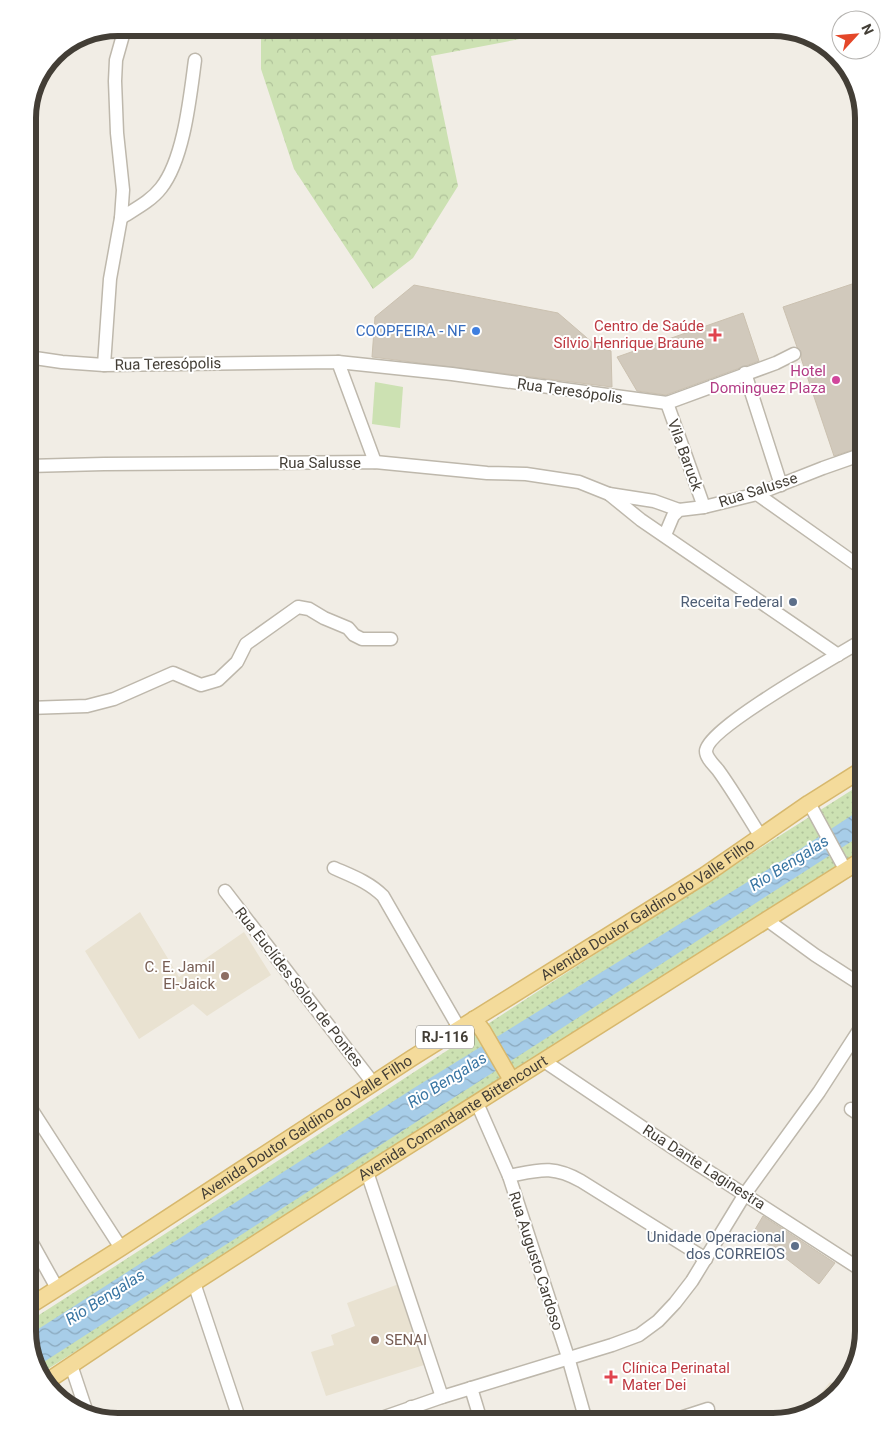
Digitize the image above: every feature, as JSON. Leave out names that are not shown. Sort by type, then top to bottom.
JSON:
[{"type":"main road","name":"Avenida Doutor Galdino do Valle Filho","points":[[36,1302],[459,1028],[478,1025],[705,875],[808,803],[855,774]]},
{"type":"main road","name":"Avenida Comandante Bittencourt","points":[[52,1378],[194,1283],[477,1103],[509,1076],[544,1061],[855,865]]},
{"type":"main road","points":[[478,1025],[509,1076]]},
{"type":"street","points":[[104,365],[110,279],[121,218],[122,190],[115,81],[116,60],[123,36]]},
{"type":"street","points":[[121,218],[148,200],[161,188],[170,174],[184,127],[195,60]]},
{"type":"street","name":"Rua Teresópolis","points":[[36,358],[104,365],[338,362],[452,374],[667,403],[794,354]]},
{"type":"street","points":[[338,362],[376,462]]},
{"type":"street","points":[[745,374],[780,485]]},
{"type":"street","name":"Vila Baruck","points":[[667,403],[704,507]]},
{"type":"street","name":"Rua Salusse","points":[[678,510],[704,507],[757,494],[855,457]]},
{"type":"street","name":"Rua Salusse","points":[[36,466],[376,462],[550,477],[579,482],[609,494]]},
{"type":"street","points":[[609,494],[654,501],[678,510],[673,516],[665,535]]},
{"type":"street","points":[[609,494],[641,520],[838,655]]},
{"type":"street","points":[[757,494],[855,563]]},
{"type":"street","points":[[36,708],[87,706],[114,699],[173,673],[201,685],[218,680],[237,662],[246,644],[298,607],[309,609],[324,618],[348,628],[354,635],[362,638],[391,639]]},
{"type":"street","points":[[761,837],[709,759],[706,751],[708,744],[733,721],[784,687],[855,645]]},
{"type":"street","points":[[808,803],[846,871]]},
{"type":"street","points":[[334,868],[360,879],[383,896],[459,1028]]},
{"type":"street","name":"Rua Euclídes Solon de Pontes","points":[[224,892],[373,1083]]},
{"type":"street","points":[[767,920],[815,955],[855,980]]},
{"type":"street","points":[[395,1413],[568,1357],[612,1345],[639,1335],[658,1321],[675,1302],[706,1259],[745,1194],[819,1092],[855,1038]]},
{"type":"street","name":"Rua Dante Laginestra","points":[[544,1061],[691,1160],[855,1266]]},
{"type":"street","name":"Rua Augusto Cardoso","points":[[477,1103],[509,1176],[568,1357],[584,1413]]},
{"type":"street","points":[[851,1109],[855,1111]]},
{"type":"street","points":[[36,1116],[121,1248]]},
{"type":"street","points":[[509,1176],[536,1170],[561,1171],[587,1185],[706,1259]]},
{"type":"street","points":[[367,1172],[442,1397]]},
{"type":"street","points":[[36,1250],[57,1288]]},
{"type":"street","points":[[194,1283],[237,1413]]},
{"type":"street","points":[[71,1365],[84,1405]]},
{"type":"street","points":[[471,1388],[479,1413]]},
{"type":"street","points":[[411,1407],[413,1413]]},
{"type":"street","points":[[696,1413],[708,1409]]},
{"type":"shaded area","name":"C. E. Jamil El-Jaick","points":[[140,912],[179,977],[244,932],[271,975],[207,1016],[193,1004],[139,1039],[85,951]]},
{"type":"shaded area","name":"SENAI","points":[[399,1284],[424,1365],[326,1396],[311,1352],[334,1345],[331,1335],[355,1326],[347,1303]]},
{"type":"shaded area","points":[[830,1382],[834,1385],[827,1392],[816,1400]]},
{"type":"green space","points":[[261,36],[536,36],[431,56],[458,186],[413,258],[373,289],[294,169],[261,69]]},
{"type":"green space","points":[[375,382],[403,387],[400,428],[372,424]]},
{"type":"green space","points":[[855,788],[855,855],[47,1370],[37,1342],[36,1317],[654,916]]},
{"type":"water","name":"Rio Bengalas","points":[[855,813],[855,839],[43,1362],[39,1352],[36,1331],[414,1088],[788,857]]},
{"type":"building","name":"Hotel Dominguez Plaza","points":[[855,283],[855,449],[834,456],[801,358],[801,351],[797,347],[783,307]]},
{"type":"building","name":"COOPFEIRA - NF","points":[[414,285],[558,313],[594,344],[611,351],[612,387],[372,357],[375,317]]},
{"type":"building","name":"Centro de Saúde Sílvio Henrique Braune","points":[[743,313],[759,361],[666,395],[637,391],[617,357]]},
{"type":"building","name":"Unidade Operacional dos CORREIOS","points":[[763,1216],[835,1263],[819,1284],[753,1233]]},
{"type":"place","name":"COOPFEIRA - NF","points":[[476,331]]},
{"type":"place","name":"Centro de Saúde Sílvio Henrique Braune","points":[[715,335]]},
{"type":"place","name":"Hotel Dominguez Plaza","points":[[836,380]]},
{"type":"place","name":"Receita Federal","points":[[793,602]]},
{"type":"place","name":"C. E. Jamil El-Jaick","points":[[225,976]]},
{"type":"place","name":"Unidade Operacional dos CORREIOS","points":[[795,1246]]},
{"type":"place","name":"SENAI","points":[[375,1340]]},
{"type":"place","name":"Clínica Perinatal Mater Dei","points":[[611,1377]]}]
